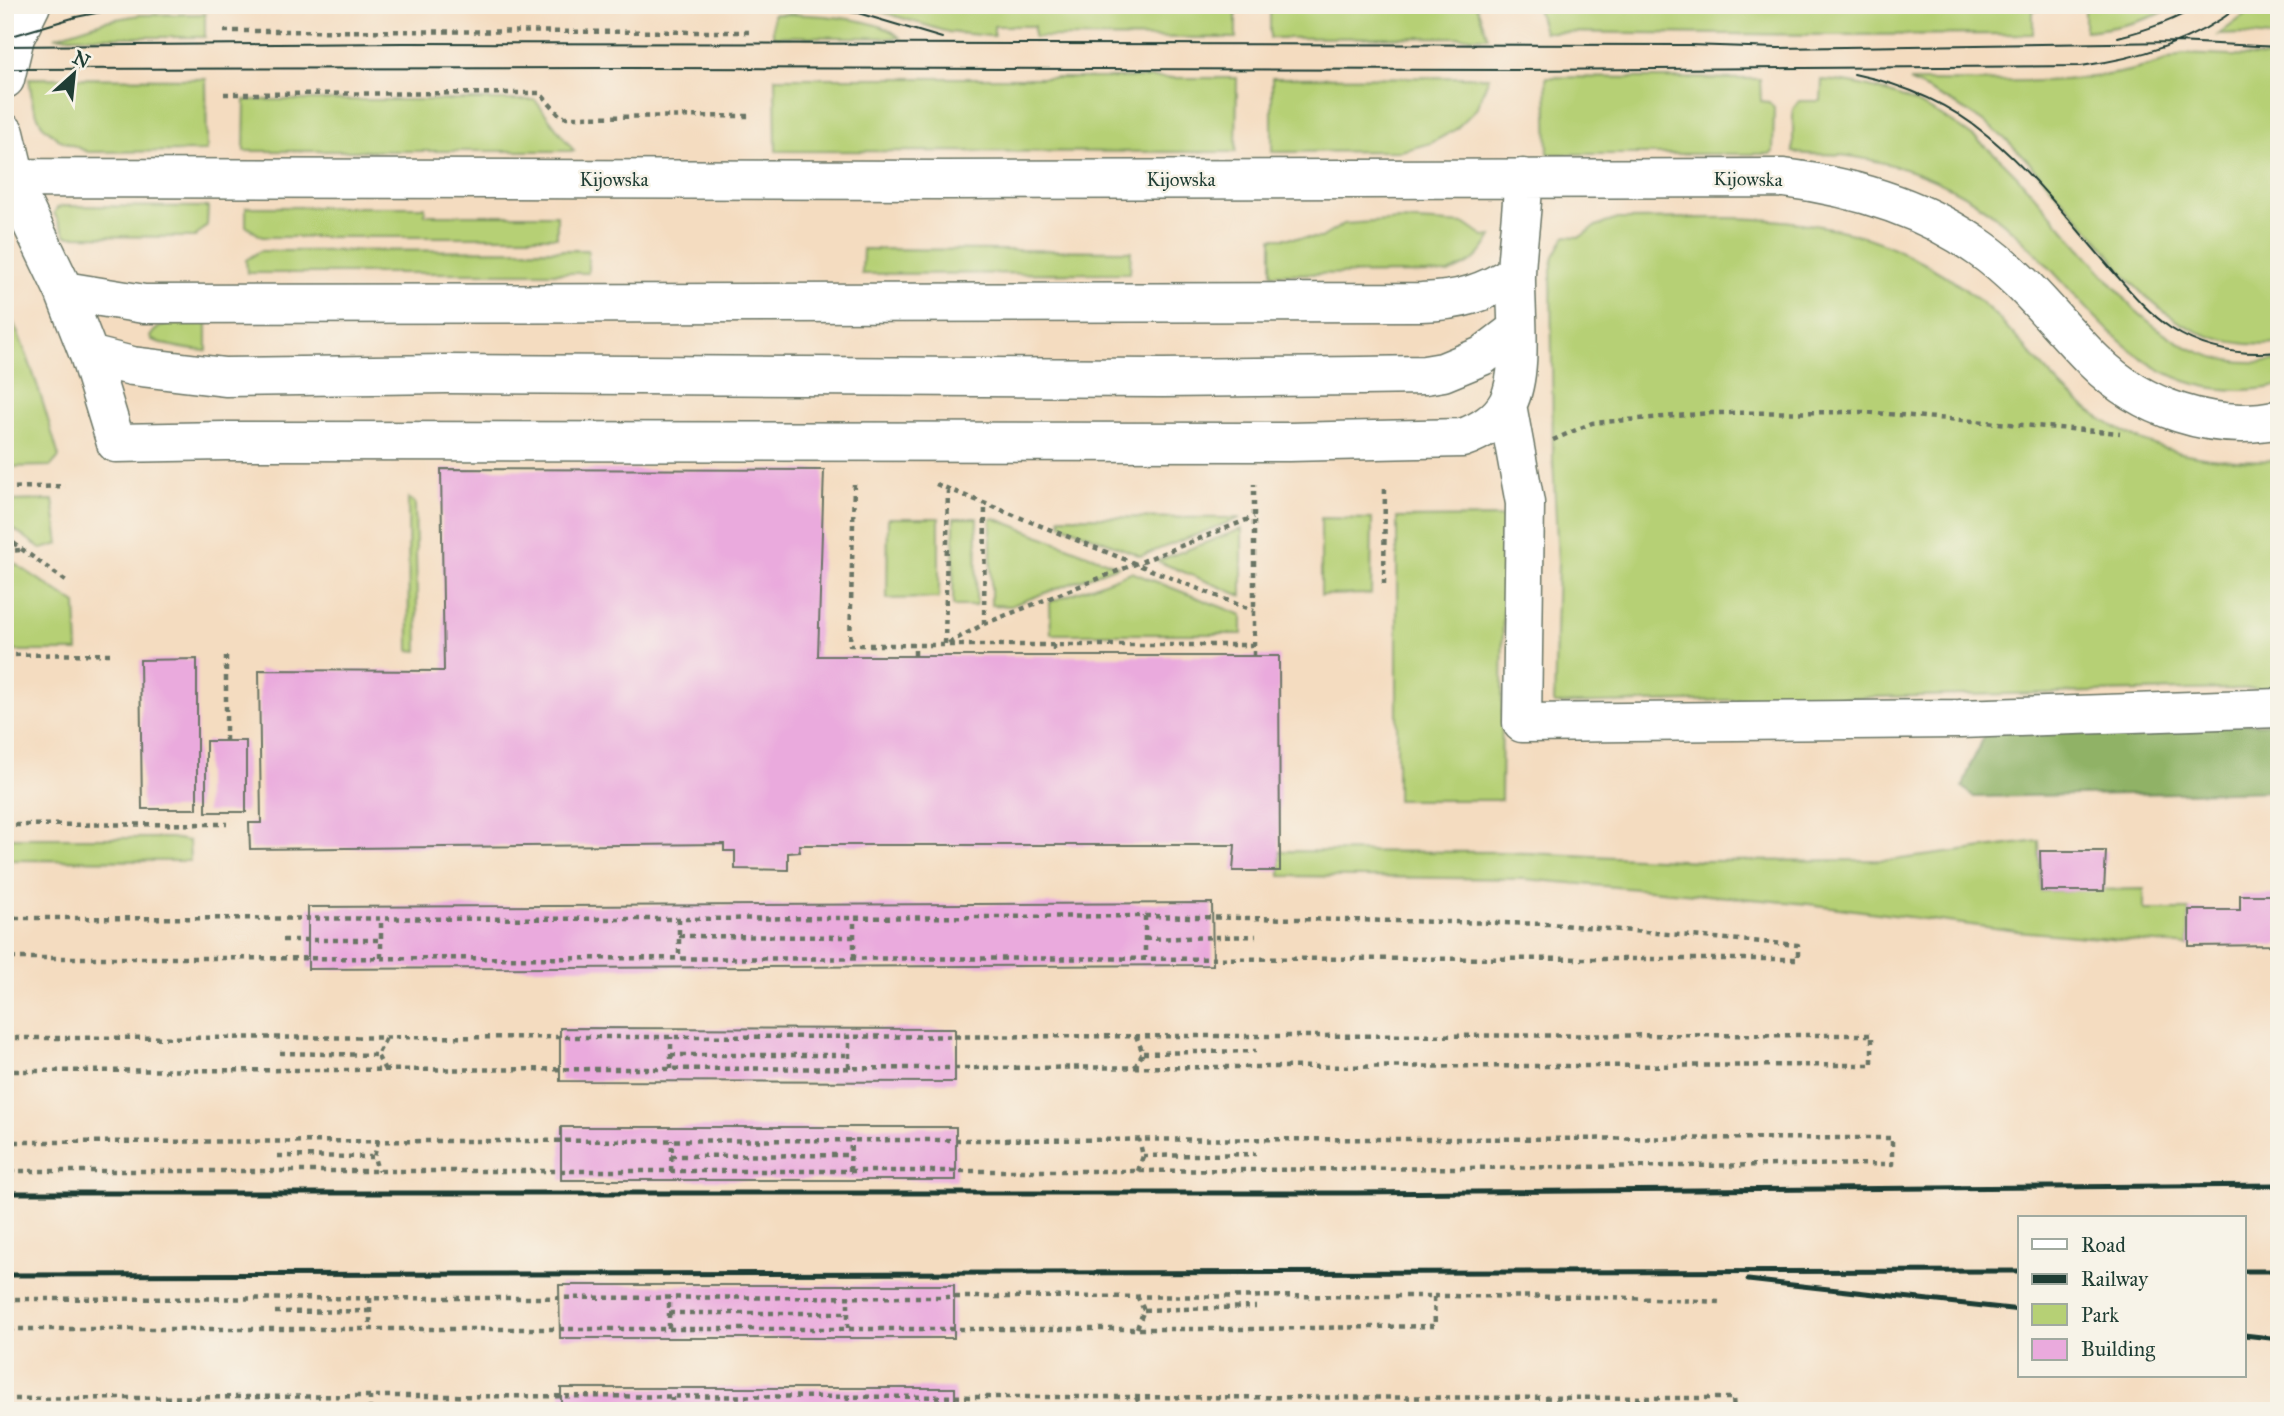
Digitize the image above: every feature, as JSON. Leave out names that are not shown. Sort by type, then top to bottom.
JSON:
[{"type":"street","points":[[5,79],[15,37],[31,5]]},
{"type":"street","points":[[5,133],[10,178],[64,292],[89,355],[116,443],[1289,442],[1462,438],[1478,432],[1507,405],[1516,380],[1516,273],[1523,178]]},
{"type":"street","name":"Kijowska","points":[[10,178],[1784,178],[1825,184],[1873,197],[1946,226],[2009,270],[2096,363],[2125,386],[2161,406],[2205,419],[2241,424],[2279,419]]},
{"type":"street","points":[[64,292],[144,304],[1422,302],[1454,301],[1483,292],[1516,273]]},
{"type":"street","points":[[89,355],[132,366],[225,377],[446,374],[1163,378],[1361,376],[1443,372],[1482,356],[1516,330]]},
{"type":"street","points":[[1507,405],[1525,503],[1522,723],[1959,719],[2279,708]]},
{"type":"path","points":[[224,31],[751,32]]},
{"type":"path","points":[[224,94],[540,93],[561,117],[754,116]]},
{"type":"path","points":[[1548,444],[1559,436],[1592,423],[1711,413],[1863,412],[2132,433]]},
{"type":"path","points":[[854,484],[850,645],[1254,645]]},
{"type":"path","points":[[935,484],[1254,611]]},
{"type":"path","points":[[1254,484],[1254,656]]},
{"type":"path","points":[[1384,584],[1385,485]]},
{"type":"path","points":[[5,488],[65,486]]},
{"type":"path","points":[[945,645],[948,489]]},
{"type":"path","points":[[984,624],[985,504]]},
{"type":"path","points":[[945,645],[984,624],[1254,517]]},
{"type":"path","points":[[5,537],[66,581]]},
{"type":"path","points":[[5,551],[23,550]]},
{"type":"path","points":[[915,645],[915,656]]},
{"type":"path","points":[[1054,645],[1054,656]]},
{"type":"path","points":[[5,655],[116,654]]},
{"type":"path","points":[[226,656],[226,741]]},
{"type":"path","points":[[5,825],[227,824]]},
{"type":"path","points":[[1145,916],[1146,958]]},
{"type":"path","points":[[5,918],[679,919],[1145,916],[1550,924],[1798,945],[1798,959],[5,958]]},
{"type":"path","points":[[381,918],[381,958]]},
{"type":"path","points":[[854,918],[854,958]]},
{"type":"path","points":[[679,919],[679,958]]},
{"type":"path","points":[[679,936],[854,937]]},
{"type":"path","points":[[1145,939],[1256,936]]},
{"type":"path","points":[[282,940],[381,940]]},
{"type":"path","points":[[5,1038],[1872,1035],[1872,1065],[5,1071]]},
{"type":"path","points":[[1136,1036],[1143,1053]]},
{"type":"path","points":[[671,1037],[671,1069]]},
{"type":"path","points":[[849,1037],[849,1068]]},
{"type":"path","points":[[377,1055],[386,1038]]},
{"type":"path","points":[[1143,1053],[1256,1051]]},
{"type":"path","points":[[280,1053],[377,1055]]},
{"type":"path","points":[[1135,1067],[1143,1053]]},
{"type":"path","points":[[377,1055],[385,1070]]},
{"type":"path","points":[[671,1055],[850,1055]]},
{"type":"path","points":[[5,1142],[1892,1138],[1892,1164],[1138,1171],[5,1171]]},
{"type":"path","points":[[850,1139],[850,1171]]},
{"type":"path","points":[[1138,1171],[1143,1156],[1139,1139]]},
{"type":"path","points":[[671,1171],[672,1140]]},
{"type":"path","points":[[378,1141],[374,1157],[379,1171]]},
{"type":"path","points":[[1143,1156],[1256,1154]]},
{"type":"path","points":[[671,1156],[850,1155]]},
{"type":"path","points":[[278,1156],[374,1157]]},
{"type":"path","points":[[848,1296],[848,1328]]},
{"type":"path","points":[[1137,1296],[1144,1310],[1137,1328]]},
{"type":"path","points":[[5,1329],[1248,1329],[1435,1326],[1434,1296]]},
{"type":"path","points":[[5,1299],[1434,1296],[1606,1297],[1721,1302]]},
{"type":"path","points":[[669,1297],[669,1328]]},
{"type":"path","points":[[370,1298],[370,1328]]},
{"type":"path","points":[[1144,1310],[1256,1307]]},
{"type":"path","points":[[275,1312],[370,1311]]},
{"type":"path","points":[[669,1313],[848,1313]]},
{"type":"path","points":[[370,1396],[370,1411]]},
{"type":"path","points":[[5,1399],[370,1396],[1733,1398],[1734,1411]]},
{"type":"path","points":[[672,1397],[672,1411]]},
{"type":"path","points":[[1136,1397],[1143,1411]]},
{"type":"path","points":[[847,1411],[848,1398]]},
{"type":"green space","points":[[859,5],[1236,5],[1236,38],[1034,37],[1034,26],[994,26],[994,36],[990,36],[948,32]]},
{"type":"green space","points":[[1270,5],[1476,5],[1488,37],[1270,38]]},
{"type":"green space","points":[[1536,5],[2047,5],[2043,9],[2033,10],[2033,34],[1830,35],[1544,32]]},
{"type":"green space","points":[[2071,5],[2178,5],[2133,23],[2085,31],[2085,8],[2074,8]]},
{"type":"green space","points":[[2258,5],[2279,5],[2279,38],[2241,34],[2218,35]]},
{"type":"green space","points":[[205,14],[205,37],[55,37],[105,21],[139,15]]},
{"type":"green space","points":[[773,14],[859,21],[876,25],[900,38],[773,36]]},
{"type":"green space","points":[[2182,54],[2279,58],[2279,344],[2236,343],[2217,338],[2198,332],[2164,312],[2132,283],[2099,241],[2008,141],[1968,112],[1909,81],[2013,82],[2083,78],[2151,65]]},
{"type":"green space","points":[[1489,77],[1476,109],[1455,130],[1431,143],[1401,151],[1272,152],[1272,78]]},
{"type":"green space","points":[[1546,77],[1760,79],[1761,101],[1769,102],[1774,108],[1773,152],[1548,154]]},
{"type":"green space","points":[[29,78],[206,79],[207,151],[88,152],[58,139],[42,125],[33,106]]},
{"type":"green space","points":[[775,78],[1237,78],[1236,152],[776,151]]},
{"type":"green space","points":[[1822,80],[1849,83],[1902,97],[1951,121],[2014,173],[2134,309],[2151,323],[2200,353],[2237,361],[2279,361],[2279,386],[2224,390],[2178,378],[2139,356],[2104,326],[2003,222],[1962,194],[1918,174],[1872,160],[1793,152],[1793,109],[1799,101],[1821,101]]},
{"type":"green space","points":[[245,100],[535,100],[574,151],[244,151]]},
{"type":"green space","points":[[208,207],[207,225],[195,237],[66,236],[54,213],[57,208]]},
{"type":"green space","points":[[246,207],[425,207],[425,215],[557,215],[557,237],[262,237],[246,226]]},
{"type":"green space","points":[[1618,219],[1764,220],[1836,229],[1870,239],[1916,259],[1964,289],[1996,316],[2068,393],[2115,428],[2166,449],[2193,455],[2249,461],[2279,460],[2279,688],[1554,704],[1558,562],[1553,458],[1551,270],[1554,256],[1565,236],[1580,237],[1596,226]]},
{"type":"green space","points":[[1401,220],[1465,224],[1484,237],[1492,236],[1474,259],[1448,273],[1272,274],[1272,238],[1321,238],[1344,224]]},
{"type":"green space","points":[[863,249],[1131,251],[1130,273],[862,274]]},
{"type":"green space","points":[[588,250],[588,273],[247,273],[246,260],[260,251]]},
{"type":"green space","points":[[5,305],[29,360],[59,457],[51,466],[5,467]]},
{"type":"green space","points":[[207,321],[207,351],[172,346],[150,337],[160,326],[167,324]]},
{"type":"green space","points":[[408,498],[415,503],[418,651],[409,650]]},
{"type":"green space","points":[[53,500],[59,544],[42,549],[5,523],[5,501]]},
{"type":"green space","points":[[1060,517],[1240,518],[1141,556],[1061,524]]},
{"type":"green space","points":[[1504,517],[1501,800],[1397,800],[1397,518]]},
{"type":"green space","points":[[888,518],[939,518],[939,598],[887,599]]},
{"type":"green space","points":[[954,518],[977,518],[976,606],[953,606]]},
{"type":"green space","points":[[1321,518],[1372,519],[1371,594],[1321,595]]},
{"type":"green space","points":[[991,519],[1118,566],[1010,606],[991,605]]},
{"type":"green space","points":[[1242,529],[1242,596],[1157,561]]},
{"type":"green space","points":[[5,557],[76,604],[78,651],[5,651]]},
{"type":"green space","points":[[1131,572],[1242,615],[1242,634],[1051,634],[1050,602]]},
{"type":"green space","points":[[2279,723],[2279,791],[1974,797],[1963,787],[1987,731]]},
{"type":"green space","points":[[5,838],[171,838],[189,841],[190,861],[5,860]]},
{"type":"green space","points":[[2039,841],[2041,891],[2144,889],[2144,910],[2189,910],[2189,946],[2017,931],[1808,904],[1524,879],[1280,876],[1280,851],[1503,852],[1702,861],[1893,860]]},
{"type":"building","points":[[441,469],[824,470],[818,656],[1279,656],[1280,871],[1233,871],[1235,845],[799,845],[800,852],[788,853],[788,870],[735,869],[735,851],[724,851],[724,844],[250,849],[249,823],[261,823],[259,670],[444,671]]},
{"type":"building","points":[[197,659],[197,809],[142,809],[140,660]]},
{"type":"building","points":[[206,741],[246,741],[246,812],[206,812]]},
{"type":"building","points":[[2040,851],[2106,851],[2104,891],[2041,891]]},
{"type":"building","points":[[2240,895],[2279,895],[2279,945],[2189,946],[2189,910],[2240,910]]},
{"type":"building","points":[[1212,903],[1213,965],[308,969],[308,907]]},
{"type":"building","points":[[560,1028],[955,1029],[955,1082],[560,1081]]},
{"type":"building","points":[[561,1127],[956,1127],[956,1180],[561,1180]]},
{"type":"building","points":[[559,1285],[954,1285],[954,1338],[560,1338]]},
{"type":"building","points":[[561,1388],[955,1388],[955,1411],[561,1411]]},
{"type":"tram line","points":[[5,38],[76,17],[116,9],[163,5]]},
{"type":"tram line","points":[[276,5],[779,5]]},
{"type":"tram line","points":[[793,5],[858,13],[942,38]]},
{"type":"tram line","points":[[2118,37],[2160,24],[2200,5]]},
{"type":"tram line","points":[[5,69],[1519,70],[2081,66],[2124,58],[2165,46],[2204,29],[2241,5]]},
{"type":"tram line","points":[[5,46],[403,43],[1689,45],[1778,48],[2176,42],[2279,47]]},
{"type":"tram line","points":[[1854,74],[1890,83],[1925,97],[1958,114],[1988,136],[2037,183],[2139,301],[2172,329],[2197,342],[2223,350],[2279,352]]},
{"type":"railway","points":[[5,1193],[1356,1193],[2279,1185]]},
{"type":"railway","points":[[5,1275],[2018,1271]]},
{"type":"railway","points":[[2246,1271],[2279,1271]]},
{"type":"railway","points":[[1748,1280],[2018,1310]]},
{"type":"railway","points":[[2246,1335],[2279,1339]]}]
